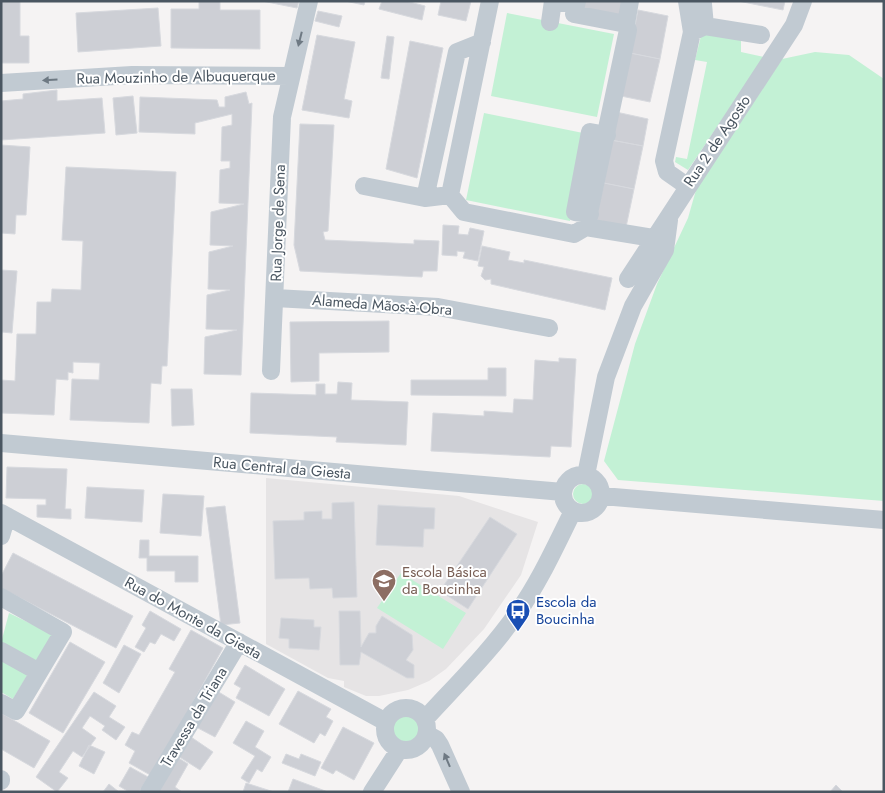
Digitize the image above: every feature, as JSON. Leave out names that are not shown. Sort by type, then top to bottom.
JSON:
[{"type":"street","name":"Rua Jorge de Sena","points":[[271,371],[282,117],[309,1]]},
{"type":"street","points":[[450,195],[490,1]]},
{"type":"street","points":[[550,22],[553,1],[576,3],[574,14],[626,24]]},
{"type":"street","points":[[450,195],[464,212],[574,234],[588,221],[628,30],[626,24],[630,1]]},
{"type":"street","points":[[687,1],[699,29]]},
{"type":"street","points":[[687,186],[667,172],[664,161],[699,29],[703,4],[692,1]]},
{"type":"street","name":"Rua 2 de Agosto","points":[[628,279],[794,25],[803,1]]},
{"type":"street","points":[[699,29],[761,35]]},
{"type":"street","points":[[425,198],[457,52],[482,42]]},
{"type":"street","name":"Rua Mouzinho de Albuquerque","points":[[1,83],[132,75],[291,76]]},
{"type":"street","points":[[364,186],[425,198],[450,195]]},
{"type":"street","points":[[586,475],[606,377],[633,306],[664,250],[670,212]]},
{"type":"street","points":[[588,221],[654,238]]},
{"type":"street","name":"Alameda Mãos-à-Obra","points":[[275,298],[438,307],[549,328]]},
{"type":"street","name":"Rua Central da Giesta","points":[[1,443],[563,492]]},
{"type":"street","points":[[580,474],[586,475],[596,480],[602,496],[600,502],[591,511],[579,513],[573,511],[565,503],[563,492],[568,480],[580,474]]},
{"type":"street","points":[[602,496],[884,520]]},
{"type":"street","points":[[460,792],[440,745],[426,727],[416,711],[404,708],[393,712],[386,722],[384,729],[388,742],[400,750],[413,749],[419,746],[426,727],[518,611],[535,584],[573,511]]},
{"type":"street","points":[[1,536],[4,514]]},
{"type":"street","name":"Rua do Monte da Giesta","points":[[4,514],[386,722]]},
{"type":"street","points":[[1,598],[64,632],[16,711],[1,703]]},
{"type":"street","name":"Travessa da Triana","points":[[149,792],[239,642]]},
{"type":"street","points":[[1,651],[39,672]]},
{"type":"street","points":[[372,792],[400,750]]},
{"type":"shaded area","name":"Escola Básica da Boucinha","points":[[266,478],[459,496],[538,522],[521,575],[484,629],[446,669],[429,681],[408,690],[379,696],[366,696],[344,687],[344,681],[328,678],[266,644]]},
{"type":"green space","points":[[507,13],[614,34],[597,117],[491,96]]},
{"type":"green space","points":[[706,32],[741,39],[741,52],[764,57],[688,170],[675,162],[676,157],[687,159],[707,62],[695,60],[701,36]]},
{"type":"green space","points":[[815,52],[849,55],[884,79],[884,501],[618,480],[604,461],[635,344],[657,284],[688,218],[696,190],[782,59]]},
{"type":"green space","points":[[484,113],[588,134],[570,221],[466,200]]},
{"type":"green space","points":[[583,484],[590,487],[593,494],[590,501],[583,504],[576,501],[573,494],[576,487]]},
{"type":"green space","points":[[401,573],[466,613],[443,649],[377,608]]},
{"type":"green space","points":[[9,613],[54,635],[36,663],[1,643]]},
{"type":"green space","points":[[1,658],[28,674],[13,699],[1,692]]},
{"type":"green space","points":[[406,714],[417,718],[421,729],[417,740],[406,744],[395,740],[391,729],[395,718]]},
{"type":"building","points":[[1,1],[20,1],[20,36],[29,36],[29,63],[1,63]]},
{"type":"building","points":[[199,1],[220,1],[220,10],[260,10],[260,49],[171,48],[171,9],[199,9]]},
{"type":"building","points":[[262,1],[299,1],[297,8]]},
{"type":"building","points":[[345,1],[365,1],[364,5]]},
{"type":"building","points":[[382,1],[406,1],[425,6],[422,20],[379,9]]},
{"type":"building","points":[[441,1],[471,1],[466,21],[438,15]]},
{"type":"building","points":[[578,1],[624,1],[621,19],[577,9]]},
{"type":"building","points":[[738,1],[785,1],[783,10]]},
{"type":"building","points":[[158,8],[161,46],[78,52],[76,13]]},
{"type":"building","points":[[638,10],[668,16],[660,59],[630,53]]},
{"type":"building","points":[[318,11],[342,16],[339,27],[315,21]]},
{"type":"building","points":[[317,35],[355,42],[344,99],[352,101],[349,118],[302,110]]},
{"type":"building","points":[[387,36],[394,37],[389,79],[381,78]]},
{"type":"building","points":[[410,41],[443,48],[417,178],[386,169]]},
{"type":"building","points":[[630,53],[660,59],[650,102],[621,96]]},
{"type":"building","points":[[57,90],[57,101],[102,98],[105,133],[1,140],[1,101],[23,99],[23,94]]},
{"type":"building","points":[[246,92],[249,104],[252,103],[241,375],[204,374],[205,337],[237,330],[206,329],[207,295],[230,290],[208,289],[209,252],[233,246],[210,245],[211,212],[244,204],[219,203],[220,170],[230,168],[230,161],[221,161],[222,127],[232,125],[232,114],[195,123],[195,134],[139,132],[140,97],[217,100],[219,107],[225,107],[225,97]]},
{"type":"building","points":[[133,96],[137,133],[116,135],[113,98]]},
{"type":"building","points":[[616,112],[648,119],[643,146],[611,140]]},
{"type":"building","points":[[300,124],[334,125],[328,231],[323,232],[325,240],[414,244],[414,240],[439,241],[437,271],[423,271],[422,277],[300,271],[294,245]]},
{"type":"building","points":[[611,140],[643,146],[634,189],[604,183]]},
{"type":"building","points":[[1,145],[30,147],[26,215],[16,215],[15,234],[1,233]]},
{"type":"building","points":[[66,167],[176,172],[167,366],[162,366],[161,384],[151,383],[149,423],[70,420],[72,379],[99,380],[100,363],[73,362],[73,373],[68,372],[68,380],[56,379],[54,415],[1,413],[1,380],[15,381],[17,334],[36,334],[37,302],[51,302],[52,289],[81,290],[83,241],[62,240]]},
{"type":"building","points":[[604,183],[634,189],[625,232],[594,226]]},
{"type":"building","points":[[443,225],[459,226],[458,234],[468,235],[470,228],[484,231],[478,261],[463,258],[465,252],[457,251],[457,256],[442,255]]},
{"type":"building","points":[[482,246],[510,252],[508,260],[524,263],[524,260],[612,278],[605,310],[491,284],[491,279],[485,280],[481,276],[484,267],[478,266]]},
{"type":"building","points":[[1,270],[17,271],[12,333],[2,332],[1,338]]},
{"type":"building","points":[[389,321],[389,352],[319,353],[319,381],[291,382],[290,322]]},
{"type":"building","points":[[559,358],[576,359],[571,447],[551,446],[550,457],[431,451],[433,413],[484,416],[484,411],[513,413],[514,399],[533,400],[535,360],[559,362]]},
{"type":"building","points":[[488,368],[506,368],[506,396],[411,395],[411,380],[488,380]]},
{"type":"building","points":[[338,382],[352,383],[351,400],[408,402],[406,445],[336,442],[337,437],[250,433],[251,393],[316,395],[316,384],[325,384],[325,394],[337,394]]},
{"type":"building","points":[[171,389],[192,389],[194,425],[172,426]]},
{"type":"building","points":[[7,467],[67,469],[65,509],[71,509],[71,519],[37,517],[37,505],[46,505],[46,499],[6,498]]},
{"type":"building","points":[[87,487],[144,490],[142,522],[85,518]]},
{"type":"building","points":[[163,494],[204,496],[201,536],[160,533]]},
{"type":"building","points":[[354,502],[357,597],[333,598],[332,588],[310,589],[309,578],[275,579],[273,521],[304,520],[304,512],[322,511],[322,519],[332,519],[332,503]]},
{"type":"building","points":[[378,505],[435,508],[434,529],[424,529],[423,547],[376,545]]},
{"type":"building","points":[[225,506],[240,623],[221,625],[206,508]]},
{"type":"building","points":[[490,517],[517,534],[468,609],[440,591]]},
{"type":"building","points":[[140,540],[149,540],[149,556],[198,556],[198,582],[175,582],[175,571],[147,571],[147,558],[139,558]]},
{"type":"building","points":[[13,553],[133,616],[116,648],[1,588],[1,576]]},
{"type":"building","points":[[150,611],[181,629],[174,641],[161,634],[155,644],[150,642],[144,652],[135,647],[146,628],[142,625]]},
{"type":"building","points":[[339,611],[360,611],[361,647],[369,633],[376,633],[376,626],[382,616],[412,635],[413,650],[406,660],[414,665],[414,678],[407,678],[361,652],[359,665],[340,665]]},
{"type":"building","points":[[281,618],[314,620],[314,627],[321,627],[319,650],[289,648],[289,639],[279,638]]},
{"type":"building","points":[[191,630],[223,648],[152,776],[129,763],[135,751],[125,745],[132,732],[139,735],[175,672],[169,669]]},
{"type":"building","points":[[70,642],[105,662],[63,733],[29,713]]},
{"type":"building","points":[[124,645],[141,654],[119,693],[103,683]]},
{"type":"building","points":[[245,665],[285,689],[269,716],[236,698],[241,688],[234,684]]},
{"type":"building","points":[[217,691],[235,702],[215,737],[196,727]]},
{"type":"building","points":[[298,691],[331,709],[326,717],[333,721],[325,736],[320,733],[314,743],[279,724]]},
{"type":"building","points":[[94,692],[116,706],[109,717],[125,727],[116,740],[102,730],[105,726],[90,716],[82,728],[96,738],[82,757],[73,751],[59,772],[68,778],[57,792],[36,777]]},
{"type":"building","points":[[1,713],[50,741],[34,768],[1,749]]},
{"type":"building","points":[[246,721],[264,731],[255,747],[271,757],[262,772],[257,769],[249,783],[241,778],[255,756],[233,743]]},
{"type":"building","points":[[343,727],[374,743],[354,780],[336,770],[333,774],[321,768]]},
{"type":"building","points":[[191,737],[213,752],[200,770],[178,756]]},
{"type":"building","points":[[89,745],[105,752],[94,774],[79,766]]},
{"type":"building","points":[[286,754],[299,759],[301,754],[321,762],[315,776],[282,763]]},
{"type":"building","points":[[177,757],[188,764],[175,787],[182,792],[157,792]]},
{"type":"building","points":[[130,767],[148,777],[139,792],[129,792],[119,786]]},
{"type":"building","points":[[293,779],[328,792],[288,792]]},
{"type":"building","points":[[246,783],[274,792],[243,792]]},
{"type":"building","points":[[109,784],[119,792],[103,792]]},
{"type":"building","points":[[836,785],[843,792],[830,792]]},
{"type":"place","name":"Escola Básica da Boucinha","points":[[384,602]]},
{"type":"place","name":"Escola da Boucinha","points":[[518,632]]}]
